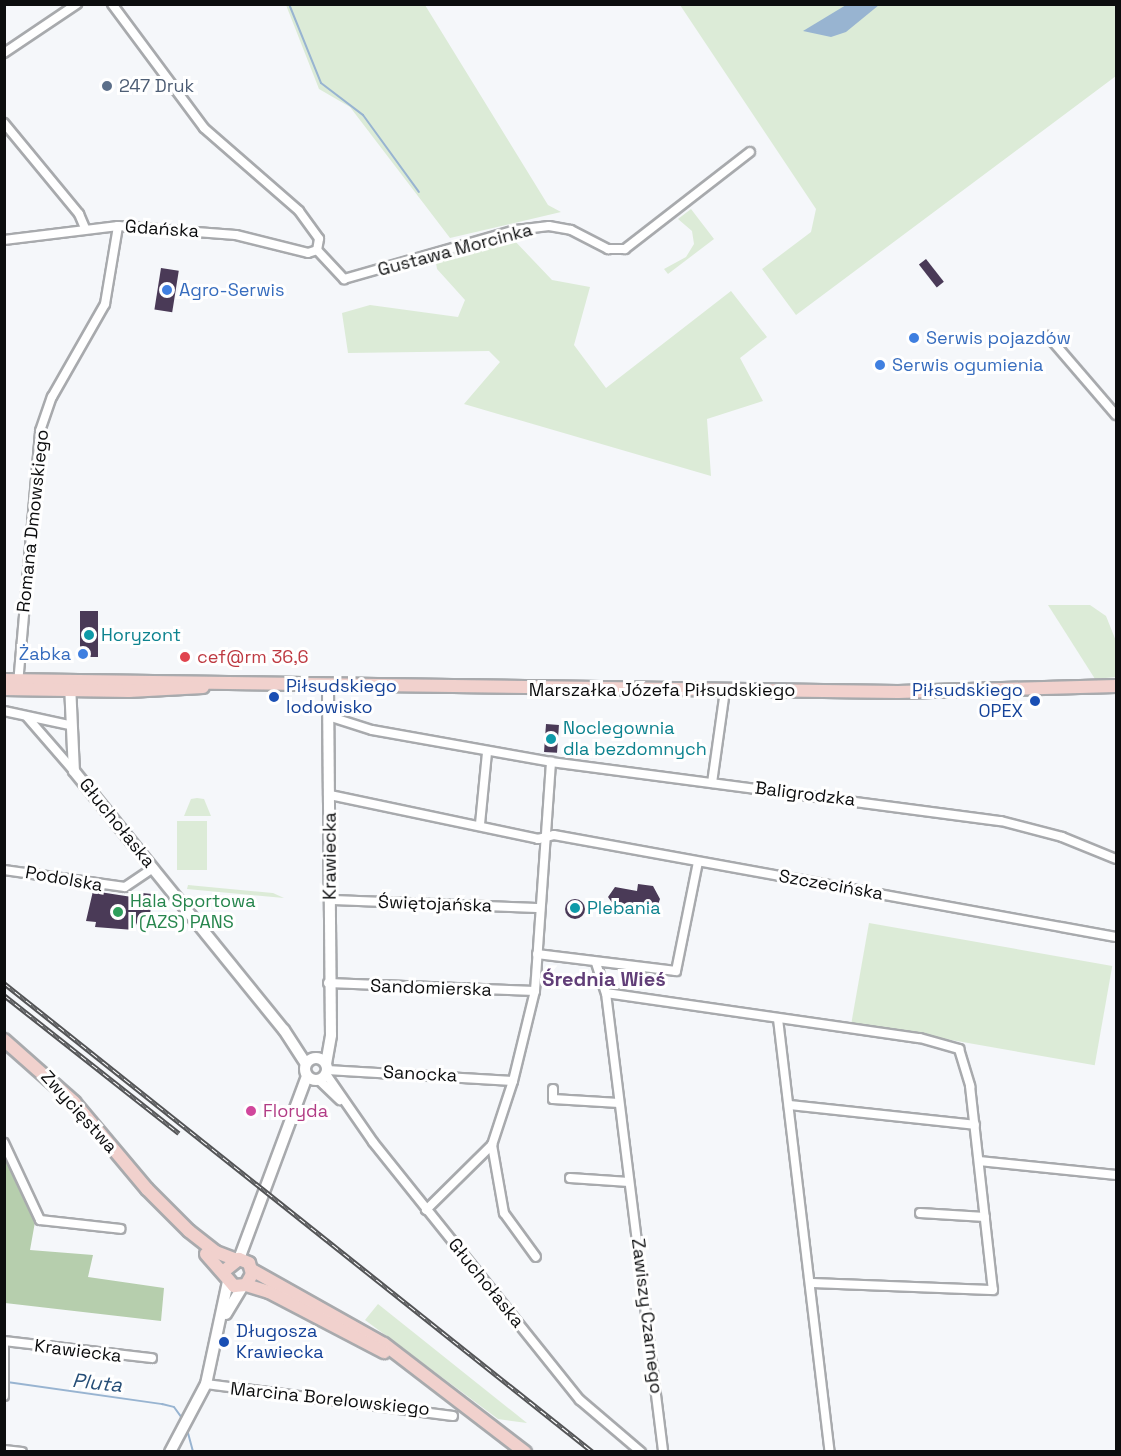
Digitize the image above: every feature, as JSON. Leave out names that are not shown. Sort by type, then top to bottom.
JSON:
[{"type":"main road","name":"Marszałka Józefa Piłsudskiego","points":[[4,681],[18,685],[70,686],[198,681],[207,685],[983,692],[1116,686]]},
{"type":"main road","name":"Marszałka Józefa Piłsudskiego","points":[[4,689],[18,685]]},
{"type":"main road","name":"Zwycięstwa","points":[[4,1040],[74,1102],[147,1189],[174,1227],[226,1276]]},
{"type":"main road","name":"Zwycięstwa","points":[[147,1189],[202,1242],[252,1270]]},
{"type":"main road","points":[[236,1259],[226,1276],[244,1285],[270,1292],[407,1362]]},
{"type":"main road","points":[[244,1285],[252,1270],[368,1334],[525,1452]]},
{"type":"street","points":[[4,53],[76,4]]},
{"type":"street","name":"Gustawa Morcinka","points":[[112,4],[209,134],[299,212],[319,240],[317,250],[344,279],[516,230],[549,226],[564,227],[617,251],[648,233],[750,152]]},
{"type":"street","points":[[4,123],[79,214],[85,228]]},
{"type":"street","name":"Gdańska","points":[[4,240],[85,228],[118,226],[236,235],[308,253],[317,250]]},
{"type":"street","name":"Romana Dmowskiego","points":[[18,685],[40,431],[52,397],[105,304],[118,226]]},
{"type":"street","points":[[1048,336],[1116,415]]},
{"type":"street","name":"Głuchołaska","points":[[70,686],[69,725],[74,771],[318,1069],[426,1210],[580,1400],[641,1452]]},
{"type":"street","name":"Krawiecka","points":[[318,1069],[329,1026],[331,900],[328,686]]},
{"type":"street","points":[[712,783],[724,690]]},
{"type":"street","points":[[4,711],[69,725]]},
{"type":"street","name":"Baligrodzka","points":[[328,716],[372,730],[487,752],[1000,821],[1062,837],[1116,859]]},
{"type":"street","points":[[27,717],[74,771]]},
{"type":"street","points":[[480,824],[487,752]]},
{"type":"street","points":[[426,1210],[492,1145],[513,1081],[535,991],[551,762]]},
{"type":"street","name":"Szczecińska","points":[[330,795],[546,837],[1116,937]]},
{"type":"street","points":[[537,954],[676,971],[698,862]]},
{"type":"street","name":"Podolska","points":[[4,870],[117,887],[134,883],[153,868]]},
{"type":"street","name":"Świętojańska","points":[[331,900],[539,908]]},
{"type":"street","name":"Zawiszy Czarnego","points":[[596,963],[606,993],[663,1451]]},
{"type":"street","name":"Sandomierska","points":[[328,983],[535,991]]},
{"type":"street","points":[[606,993],[950,1044],[965,1059],[975,1125],[993,1290],[810,1283]]},
{"type":"street","points":[[778,1019],[830,1452]]},
{"type":"street","points":[[236,1259],[291,1115],[318,1069]]},
{"type":"street","name":"Sanocka","points":[[318,1069],[513,1081]]},
{"type":"street","points":[[553,1089],[553,1099],[619,1103]]},
{"type":"street","points":[[789,1105],[975,1125]]},
{"type":"street","points":[[4,1143],[40,1220],[122,1229]]},
{"type":"street","points":[[492,1145],[504,1213],[536,1257]]},
{"type":"street","points":[[979,1161],[1116,1175]]},
{"type":"street","points":[[570,1179],[629,1182]]},
{"type":"street","points":[[920,1213],[985,1217]]},
{"type":"street","points":[[170,1452],[206,1384],[218,1330],[226,1276]]},
{"type":"street","points":[[218,1330],[244,1285]]},
{"type":"street","points":[[4,1342],[6,1374],[4,1396]]},
{"type":"street","name":"Krawiecka","points":[[4,1342],[152,1358]]},
{"type":"street","name":"Marcina Borelowskiego","points":[[206,1384],[453,1416]]},
{"type":"street","points":[[4,1450],[22,1452]]},
{"type":"green space","points":[[286,5],[425,5],[548,205],[561,212],[450,238],[350,107],[319,89]]},
{"type":"green space","points":[[680,5],[1116,5],[1116,76],[796,315],[762,269],[811,232],[816,209]]},
{"type":"green space","points":[[691,209],[714,239],[668,274],[664,269],[686,257],[694,244],[692,231],[678,219]]},
{"type":"green space","points":[[512,238],[552,280],[590,287],[574,345],[606,388],[731,291],[767,337],[740,358],[763,401],[707,419],[711,476],[464,404],[500,362],[489,351],[348,353],[342,313],[370,305],[458,317],[465,300],[437,269],[435,257]]},
{"type":"green space","points":[[1048,605],[1090,605],[1106,616],[1116,641],[1116,677],[1095,679]]},
{"type":"green space","points":[[191,799],[204,799],[211,816],[184,816]]},
{"type":"green space","points":[[177,821],[207,821],[207,870],[177,870]]},
{"type":"green space","points":[[188,885],[273,893],[284,898],[187,889]]},
{"type":"green space","points":[[869,923],[1112,966],[1095,1065],[851,1022]]},
{"type":"green space","points":[[4,1149],[35,1222],[30,1250],[93,1255],[88,1277],[164,1288],[161,1321],[5,1303]]},
{"type":"green space","points":[[378,1304],[527,1423],[498,1419],[365,1320]]},
{"type":"water","points":[[846,5],[879,5],[846,32],[831,37],[803,31]]},
{"type":"building","points":[[926,259],[944,282],[937,287],[919,265]]},
{"type":"building","name":"Agro-Serwis","points":[[161,268],[179,271],[172,312],[154,309]]},
{"type":"building","name":"Horyzont","points":[[80,611],[98,611],[98,657],[80,657]]},
{"type":"building","name":"Noclegownia dla bezdomnych","points":[[546,724],[559,725],[557,753],[544,752]]},
{"type":"building","points":[[638,884],[653,886],[660,899],[654,916],[634,913],[635,906],[613,904],[608,897],[615,887],[637,891]]},
{"type":"building","name":"Hala Sportowa I (AZS) PANS","points":[[93,891],[132,897],[132,892],[152,894],[150,916],[140,915],[134,930],[95,927],[96,922],[86,921]]},
{"type":"building","name":"Plebania","points":[[575,899],[582,902],[585,909],[582,916],[575,919],[568,916],[565,909],[568,902]]},
{"type":"waterway","points":[[289,4],[321,83],[363,115],[419,192]]},
{"type":"waterway","name":"Pluta","points":[[7,1382],[162,1404],[174,1407],[182,1418]]},
{"type":"waterway","name":"Pluta","points":[[188,1433],[193,1452]]},
{"type":"railway","points":[[4,983],[593,1452]]},
{"type":"railway","points":[[4,995],[179,1133]]},
{"type":"place","name":"247 Druk","points":[[107,86]]},
{"type":"place","name":"Agro-Serwis","points":[[167,290]]},
{"type":"place","name":"Serwis pojazdów","points":[[914,338]]},
{"type":"place","name":"Serwis ogumienia","points":[[880,365]]},
{"type":"place","name":"Horyzont","points":[[89,635]]},
{"type":"place","name":"Żabka","points":[[83,654]]},
{"type":"place","name":"cef@rm 36,6","points":[[185,657]]},
{"type":"place","name":"Piłsudskiego lodowisko","points":[[274,697]]},
{"type":"place","name":"Piłsudskiego OPEX","points":[[1035,701]]},
{"type":"place","name":"Noclegownia dla bezdomnych","points":[[551,739]]},
{"type":"place","name":"Plebania","points":[[575,908]]},
{"type":"place","name":"Hala Sportowa I (AZS) PANS","points":[[118,912]]},
{"type":"place","name":"Floryda","points":[[251,1111]]},
{"type":"place","name":"Długosza Krawiecka","points":[[224,1342]]},
{"type":"district","name":"Średnia Wieś","points":[[604,979]]}]
